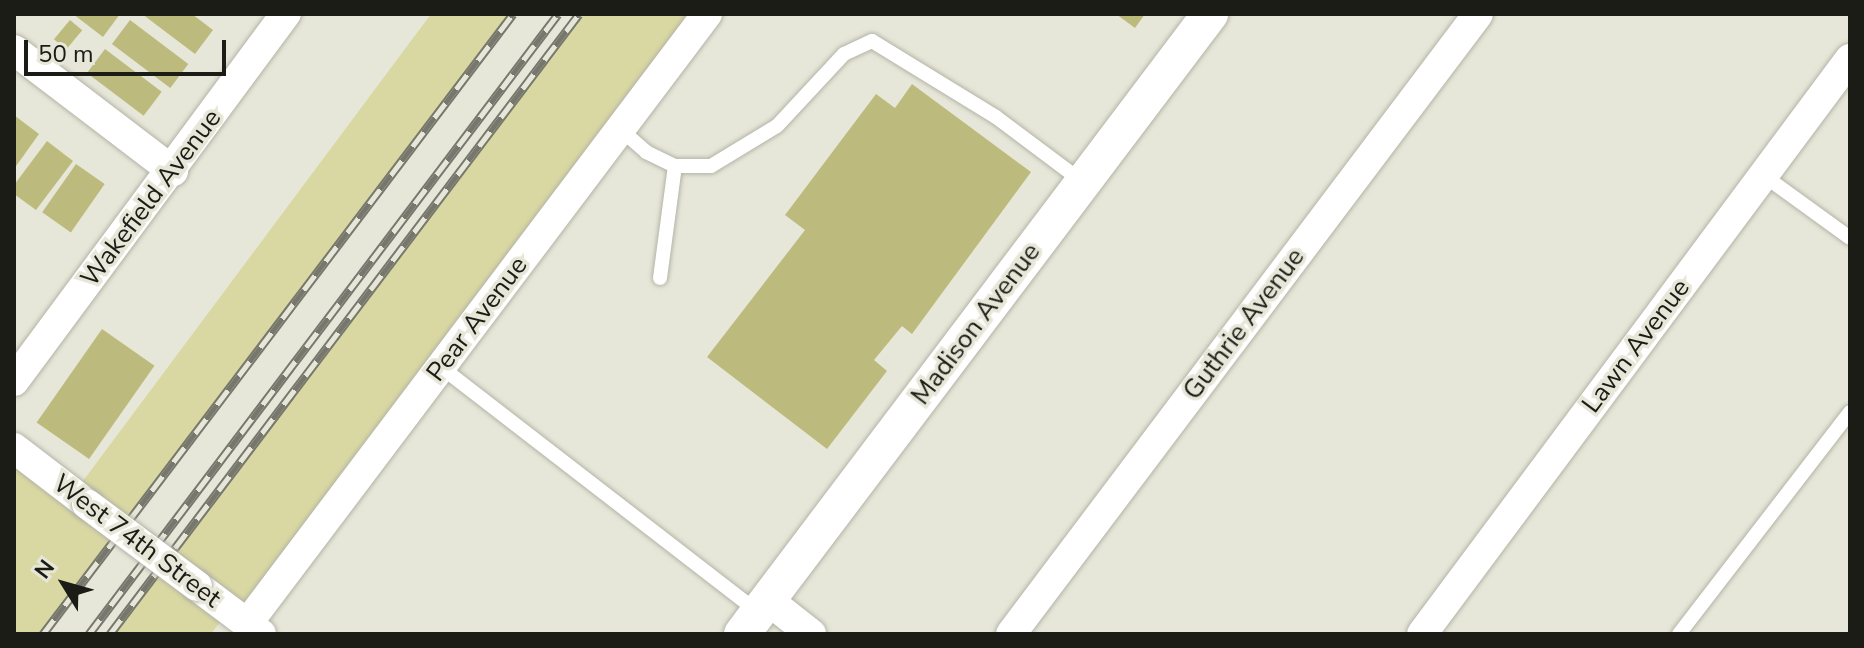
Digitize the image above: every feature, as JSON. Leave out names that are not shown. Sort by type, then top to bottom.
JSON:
[{"type":"street","name":"Wakefield Avenue","points":[[14,381],[173,171],[286,14]]},
{"type":"street","name":"Pear Avenue","points":[[248,631],[441,367],[707,14]]},
{"type":"street","name":"Madison Avenue","points":[[757,615],[1210,14]]},
{"type":"street","name":"Guthrie Avenue","points":[[1011,634],[1478,14]]},
{"type":"street","points":[[14,50],[173,171]]},
{"type":"street","name":"Lawn Avenue","points":[[1422,634],[1850,59]]},
{"type":"street","name":"West 74th Street","points":[[14,448],[197,586],[248,631]]},
{"type":"street","points":[[757,615],[811,634]]},
{"type":"lane","points":[[620,129],[646,152],[675,166],[711,166],[777,126],[844,54],[872,41],[996,117],[1083,182]]},
{"type":"lane","points":[[660,278],[675,166]]},
{"type":"lane","points":[[1763,175],[1850,238]]},
{"type":"lane","points":[[441,367],[757,615]]},
{"type":"lane","points":[[1679,634],[1850,412]]},
{"type":"shaded area","points":[[431,14],[513,14],[43,634],[14,634],[14,448],[74,493]]},
{"type":"shaded area","points":[[579,14],[707,14],[247,624],[229,610],[211,634],[105,634],[133,604]]},
{"type":"building","points":[[73,14],[120,14],[103,37]]},
{"type":"building","points":[[142,14],[192,14],[213,30],[195,54]]},
{"type":"building","points":[[1116,14],[1145,14],[1135,28]]},
{"type":"building","points":[[70,20],[82,30],[66,49],[54,39]]},
{"type":"building","points":[[130,20],[188,64],[170,88],[112,44]]},
{"type":"building","points":[[105,49],[162,92],[144,116],[87,73]]},
{"type":"building","points":[[912,84],[1031,172],[912,334],[902,326],[874,360],[887,371],[827,449],[707,357],[805,230],[785,215],[876,94],[895,108]]},
{"type":"building","points":[[14,115],[39,134],[14,169]]},
{"type":"building","points":[[47,141],[73,161],[36,210],[14,194],[14,185]]},
{"type":"building","points":[[76,164],[105,184],[71,232],[42,212]]},
{"type":"building","points":[[102,329],[154,366],[89,459],[37,422]]},
{"type":"railway","points":[[43,634],[513,14]]},
{"type":"railway","points":[[89,634],[558,14]]},
{"type":"railway","points":[[110,634],[579,14]]}]
